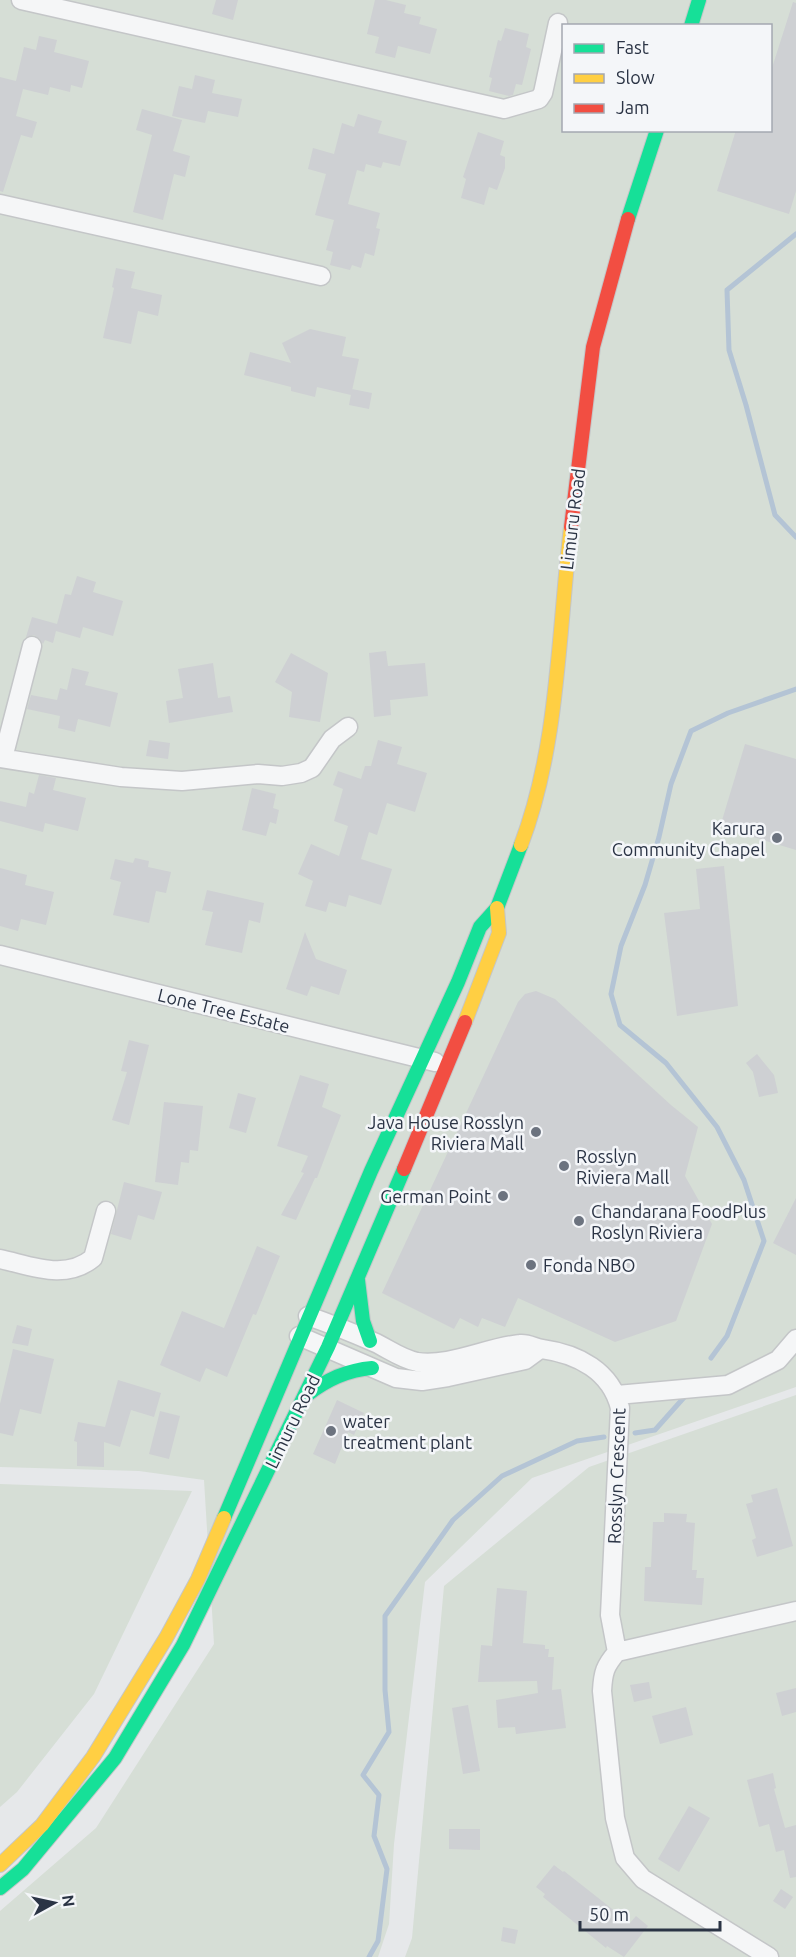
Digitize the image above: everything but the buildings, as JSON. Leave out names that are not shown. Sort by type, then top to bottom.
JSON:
[{"type":"main road","points":[[692,24],[699,0]]},
{"type":"main road","name":"Limuru Road","points":[[0,1865],[42,1825],[93,1757],[166,1638],[198,1579],[299,1336],[371,1171],[480,927],[497,908],[527,829],[540,785],[550,728],[566,566],[593,348],[620,242],[656,132]]},
{"type":"main road","name":"Limuru Road","points":[[0,1888],[23,1869],[47,1842],[115,1758],[183,1645],[328,1347],[448,1066],[499,933],[497,908]]},
{"type":"main road","points":[[358,1277],[363,1321],[370,1341]]},
{"type":"main road","points":[[304,1397],[320,1383],[342,1372],[372,1368]]},
{"type":"street","points":[[21,0],[504,109],[539,99],[543,93],[558,23]]},
{"type":"street","points":[[0,204],[321,276]]},
{"type":"street","points":[[32,646],[1,758],[121,777],[182,781],[258,774],[282,776],[301,774],[312,768],[332,739],[348,727]]},
{"type":"street","name":"Lone Tree Estate","points":[[0,955],[448,1066]]},
{"type":"street","points":[[0,1259],[49,1270],[70,1271],[78,1268],[93,1258],[106,1211]]},
{"type":"street","name":"Rosslyn Crescent","points":[[308,1316],[337,1326],[402,1358],[425,1362],[451,1359],[524,1343],[540,1349],[562,1352],[585,1362],[604,1377],[617,1395],[620,1408],[610,1615],[617,1652]]},
{"type":"street","points":[[299,1336],[403,1380],[422,1381],[448,1377],[525,1360],[540,1349]]},
{"type":"street","points":[[617,1395],[728,1385],[778,1360],[795,1342]]},
{"type":"street","points":[[770,1957],[643,1879],[626,1858],[615,1818],[602,1691],[603,1677],[606,1664],[617,1652],[796,1611]]},
{"type":"shaded area","points":[[0,0],[796,0],[796,1387],[532,1478],[425,1582],[394,1844],[389,1924],[378,1957],[0,1957],[0,1911],[96,1828],[214,1644],[204,1480],[139,1471],[0,1467]]},
{"type":"shaded area","points":[[796,1395],[796,1957],[405,1957],[412,1938],[444,1586],[589,1467]]},
{"type":"shaded area","points":[[0,1484],[192,1491],[94,1694],[17,1792],[0,1807]]},
{"type":"waterway","points":[[796,234],[727,290],[729,350],[775,515],[796,537]]},
{"type":"waterway","points":[[711,1358],[727,1336],[764,1241],[744,1180],[717,1127],[666,1063],[620,1025],[611,994],[621,946],[645,885],[671,784],[691,731],[728,713],[796,689]]},
{"type":"waterway","points":[[635,1433],[655,1430],[688,1393]]},
{"type":"waterway","points":[[369,1957],[378,1941],[387,1869],[374,1836],[379,1795],[363,1775],[389,1732],[385,1690],[385,1616],[453,1520],[502,1476],[577,1441],[604,1437]]},
{"type":"traffic: fast","points":[[692,24],[699,0]]},
{"type":"traffic: fast","points":[[628,219],[656,132]]},
{"type":"traffic: fast","points":[[224,1518],[371,1171],[458,982],[480,927],[497,908],[521,845]]},
{"type":"traffic: fast","points":[[0,1888],[23,1869],[115,1758],[183,1645],[328,1347],[404,1169]]},
{"type":"traffic: fast","points":[[358,1280],[363,1321],[370,1341]]},
{"type":"traffic: fast","points":[[307,1395],[338,1376],[372,1368]]},
{"type":"traffic: slow","points":[[521,845],[534,807],[550,728],[571,527]]},
{"type":"traffic: slow","points":[[465,1022],[499,933],[497,908]]},
{"type":"traffic: slow","points":[[0,1865],[42,1825],[93,1757],[166,1638],[198,1579],[224,1518]]},
{"type":"traffic: jam","points":[[571,527],[593,347],[628,219]]},
{"type":"traffic: jam","points":[[404,1169],[465,1022]]},
{"type":"place","name":"Karura Community Chapel","points":[[777,838]]},
{"type":"place","name":"Java House Rosslyn Riviera Mall","points":[[536,1132]]},
{"type":"place","name":"Rosslyn Riviera Mall","points":[[564,1166]]},
{"type":"place","name":"German Point","points":[[503,1196]]},
{"type":"place","name":"Chandarana FoodPlus Roslyn Riviera","points":[[579,1221]]},
{"type":"place","name":"Fonda NBO","points":[[531,1265]]},
{"type":"place","name":"water treatment plant","points":[[331,1431]]}]
